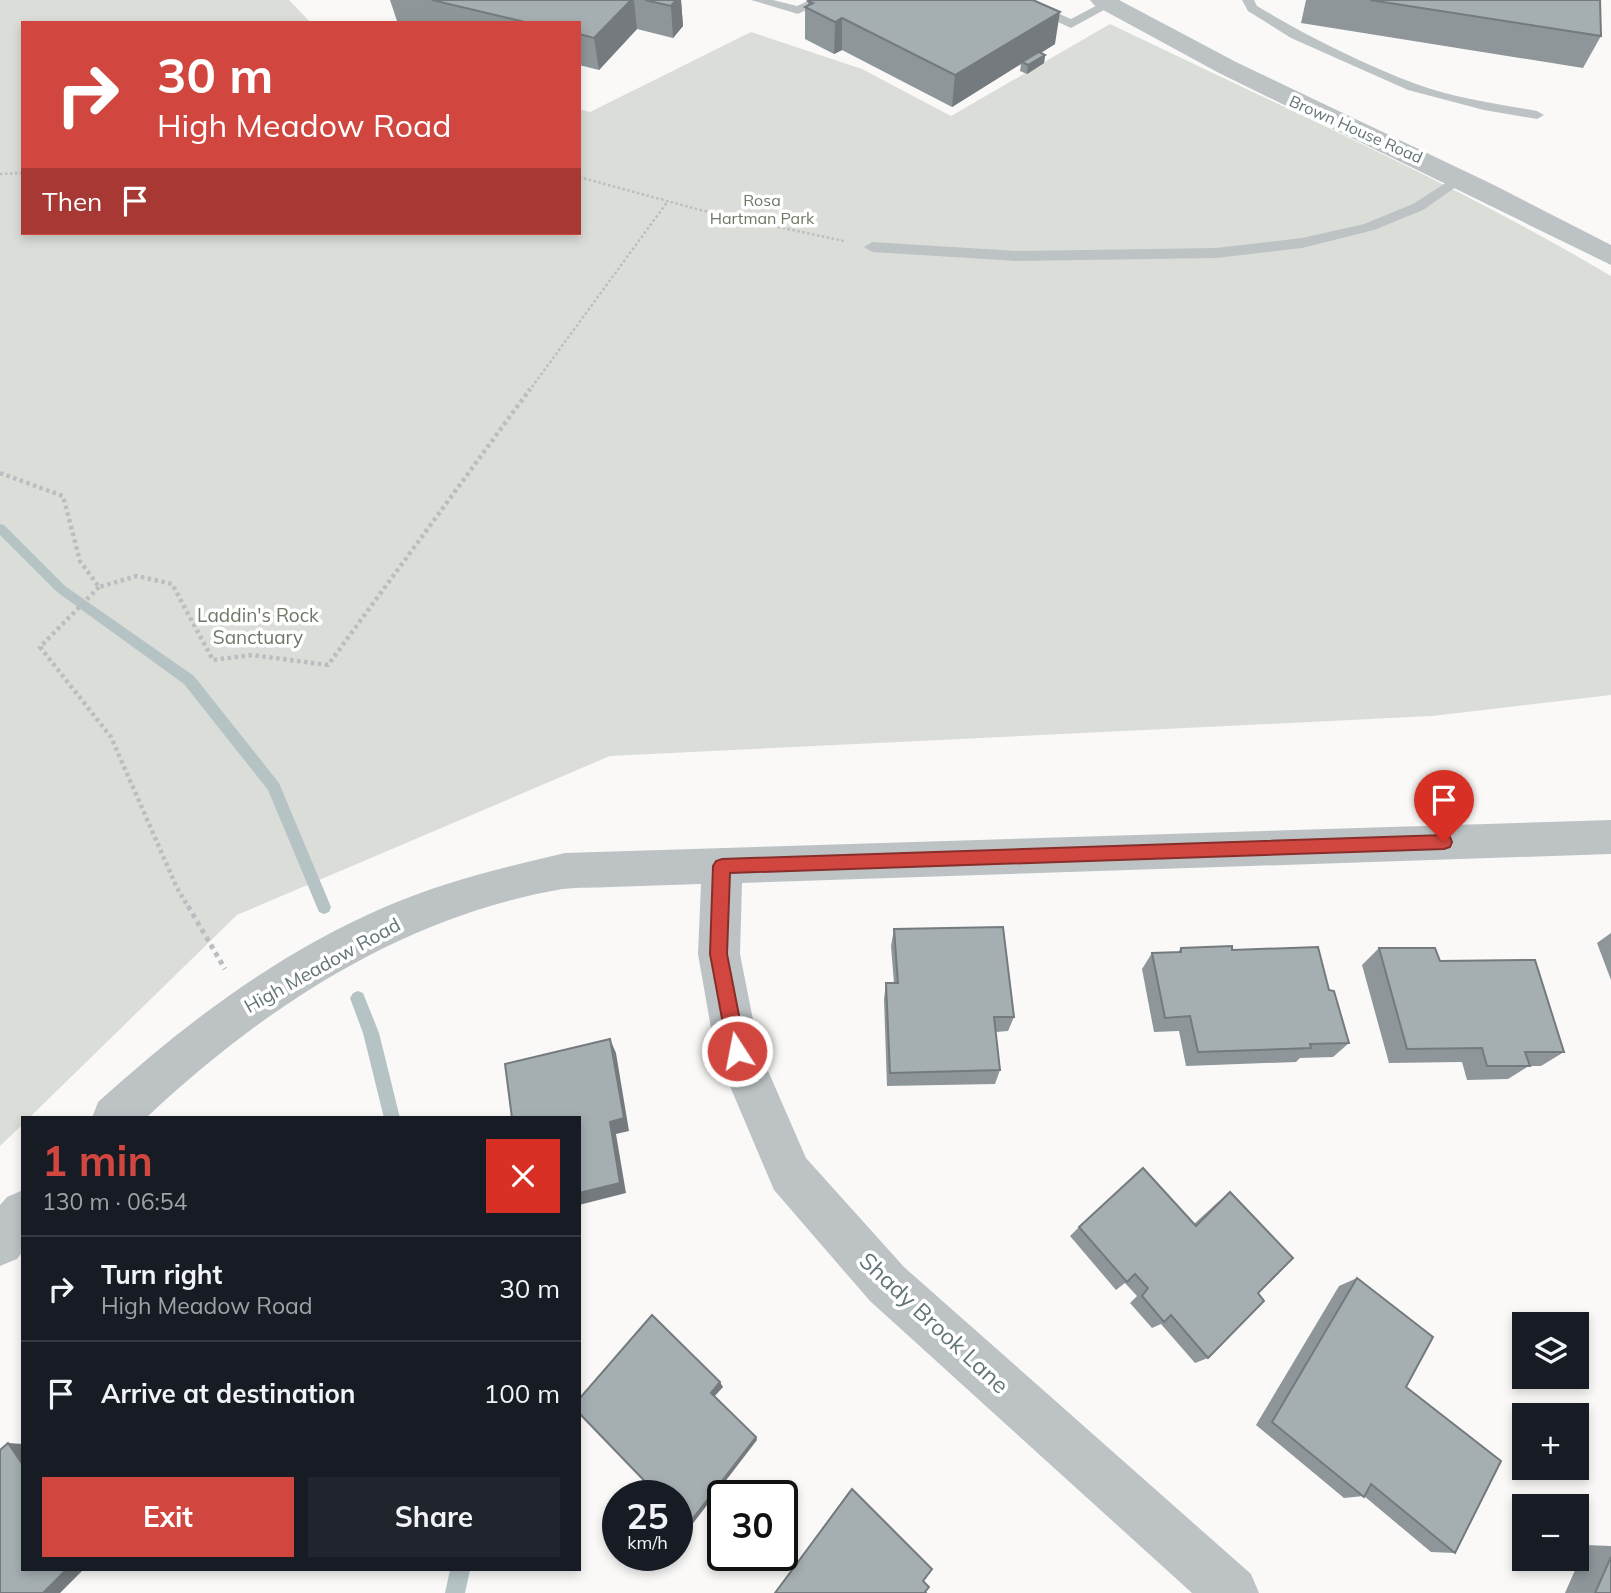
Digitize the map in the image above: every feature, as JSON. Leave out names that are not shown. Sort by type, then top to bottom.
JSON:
[{"type":"street","name":"Brown House Road","points":[[1105,2],[1247,79],[1461,177],[1611,256]]},
{"type":"street","name":"High Meadow Road","points":[[116,1116],[163,1072],[246,1006],[315,965],[403,919],[500,886],[565,871],[1611,837]]},
{"type":"street","name":"Shady Brook Lane","points":[[722,866],[719,954],[737,1051],[790,1174],[887,1284],[1232,1593]]},
{"type":"street","points":[[0,1242],[21,1216]]},
{"type":"lane","points":[[757,0],[798,10],[820,0]]},
{"type":"lane","points":[[1016,0],[1071,24],[1105,2]]},
{"type":"lane","points":[[1248,0],[1252,8],[1296,35],[1413,86],[1484,106],[1537,115]]},
{"type":"lane","points":[[872,247],[1017,256],[1216,253],[1302,243],[1369,227],[1418,206],[1461,177]]},
{"type":"path","points":[[0,174],[21,173]]},
{"type":"path","points":[[581,178],[704,211],[872,247]]},
{"type":"path","points":[[246,1006],[177,888],[111,737],[40,647],[70,620],[99,587],[137,576],[172,584],[213,660],[253,656],[328,665],[668,201]]},
{"type":"path","points":[[0,473],[64,496],[80,561],[99,587]]},
{"type":"green space","name":"Laddin's Rock Sanctuary","points":[[0,0],[289,0],[309,21],[21,21],[21,235],[581,235],[581,110],[590,112],[751,32],[862,69],[951,116],[1110,24],[1426,176],[1611,276],[1611,695],[1432,716],[610,756],[237,915],[31,1116],[21,1116],[21,1126],[0,1146]]},
{"type":"building","points":[[432,0],[631,0],[594,38],[581,35],[581,21],[521,21]]},
{"type":"building","points":[[645,0],[676,0],[671,6]]},
{"type":"building","points":[[1033,0],[1060,12],[955,75],[842,18],[835,22],[805,7],[813,3],[808,1]]},
{"type":"building","points":[[1370,0],[1600,0],[1601,36]]},
{"type":"building","points":[[1039,52],[1045,55],[1028,65],[1022,62]]},
{"type":"building","points":[[1003,927],[1014,1017],[994,1017],[1000,1070],[890,1073],[886,983],[898,983],[894,929]]},
{"type":"building","points":[[1232,946],[1232,950],[1318,947],[1329,990],[1334,991],[1349,1043],[1310,1044],[1311,1048],[1198,1052],[1190,1016],[1165,1018],[1152,953],[1181,952],[1181,948]]},
{"type":"building","points":[[1379,948],[1435,948],[1440,961],[1535,960],[1564,1052],[1525,1052],[1530,1066],[1487,1066],[1482,1048],[1407,1049]]},
{"type":"building","points":[[610,1039],[624,1118],[610,1122],[620,1183],[581,1193],[581,1116],[512,1116],[505,1064]]},
{"type":"building","points":[[1143,1168],[1196,1226],[1230,1192],[1293,1258],[1258,1293],[1264,1301],[1208,1358],[1171,1315],[1164,1322],[1142,1296],[1148,1288],[1135,1274],[1127,1282],[1079,1227]]},
{"type":"building","points":[[1357,1278],[1433,1337],[1406,1387],[1501,1461],[1455,1553],[1371,1484],[1364,1497],[1272,1422]]},
{"type":"building","points":[[652,1315],[720,1382],[711,1393],[756,1437],[723,1480],[707,1480],[707,1500],[693,1518],[693,1480],[644,1480],[581,1415],[581,1397]]},
{"type":"building","points":[[8,1443],[21,1462],[21,1571],[65,1571],[43,1593],[0,1593],[0,1450]]},
{"type":"building","points":[[852,1489],[932,1569],[923,1581],[929,1587],[926,1593],[775,1593],[791,1571],[798,1571],[798,1562]]},
{"type":"building","points":[[1611,1557],[1611,1593],[1595,1593]]},
{"type":"waterway","points":[[0,528],[61,589],[189,680],[274,787],[324,907]]},
{"type":"waterway","points":[[358,998],[371,1033],[392,1116]]},
{"type":"waterway","points":[[455,1593],[460,1571]]},
{"type":"route","points":[[737,1051],[719,954],[722,866],[1444,842]]},
{"type":"park label","name":"Rosa Hartman Park","points":[[762,209]]}]
